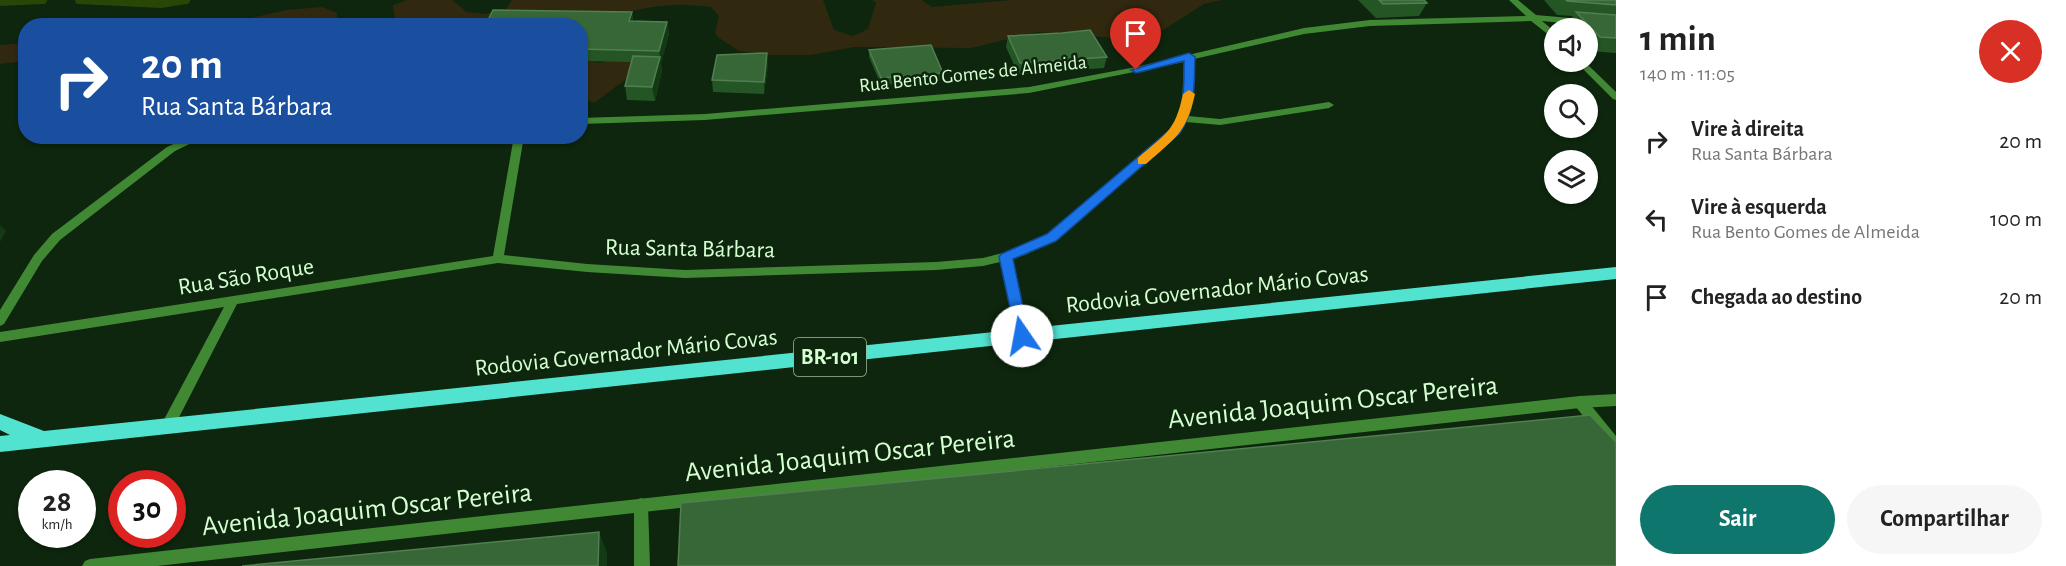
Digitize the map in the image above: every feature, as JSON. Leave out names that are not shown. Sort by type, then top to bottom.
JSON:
[{"type":"highway","name":"Rodovia Governador Mário Covas","points":[[0,444],[1616,273]]},
{"type":"highway","points":[[0,422],[43,440]]},
{"type":"highway","points":[[0,455],[43,440]]},
{"type":"street","points":[[1513,0],[1544,27]]},
{"type":"street","name":"Rua Bento Gomes de Almeida","points":[[588,121],[705,117],[1029,90],[1136,70],[1304,32],[1350,25],[1406,20],[1535,18],[1616,25]]},
{"type":"street","points":[[1189,57],[1189,98],[1184,119],[1220,122],[1329,105]]},
{"type":"street","points":[[1590,72],[1616,97]]},
{"type":"street","name":"Rua Santa Bárbara","points":[[498,259],[587,268],[686,274],[936,266],[982,262],[1005,257],[1052,237],[1160,146],[1176,131],[1184,119]]},
{"type":"street","points":[[0,321],[38,258],[56,237],[171,149],[183,144]]},
{"type":"street","points":[[498,259],[518,144]]},
{"type":"street","points":[[1005,257],[1022,336]]},
{"type":"street","name":"Rua São Roque","points":[[0,337],[498,259]]},
{"type":"street","points":[[167,427],[234,300]]},
{"type":"street","name":"Avenida Joaquim Oscar Pereira","points":[[90,566],[1580,402],[1616,400]]},
{"type":"street","points":[[1580,402],[1616,446]]},
{"type":"street","points":[[642,505],[642,566]]},
{"type":"shaded area","points":[[407,0],[452,0],[467,12],[485,14],[506,9],[512,0],[823,0],[834,30],[853,36],[868,29],[876,3],[872,0],[922,0],[932,7],[1011,0],[1222,0],[1204,4],[1163,30],[1128,39],[1037,32],[971,48],[854,47],[811,55],[769,55],[739,51],[715,33],[719,16],[711,7],[670,5],[642,9],[604,21],[645,65],[594,103],[588,100],[588,61],[600,63],[610,60],[588,34],[588,18],[395,18],[393,5]]},
{"type":"shaded area","points":[[322,7],[337,13],[337,18],[251,18],[287,10]]},
{"type":"shaded area","points":[[18,44],[18,62],[0,64],[0,45]]},
{"type":"building","points":[[1379,0],[1424,0],[1427,3],[1383,4]]},
{"type":"building","points":[[1616,0],[1616,5],[1567,1]]},
{"type":"building","points":[[493,10],[632,12],[629,21],[667,22],[659,51],[588,49],[588,18],[489,18]]},
{"type":"building","points":[[1576,12],[1616,15],[1616,38],[1598,35],[1598,18],[1582,18]]},
{"type":"building","points":[[1090,30],[1107,57],[1020,63],[1008,36],[1062,33]]},
{"type":"building","points":[[931,45],[943,73],[881,78],[869,50]]},
{"type":"building","points":[[767,53],[764,82],[712,80],[717,55]]},
{"type":"building","points":[[633,56],[660,57],[652,87],[625,86]]},
{"type":"building","points":[[1590,415],[1616,442],[1616,566],[678,566],[681,503]]},
{"type":"building","points":[[599,532],[598,566],[242,566]]},
{"type":"waterway","points":[[0,2],[43,0]]},
{"type":"waterway","points":[[79,0],[161,4],[186,0]]},
{"type":"slow traffic","points":[[1142,161],[1176,131],[1184,119],[1189,94]]},
{"type":"route","points":[[1022,336],[1005,257],[1052,237],[1160,146],[1176,131],[1184,119],[1189,98],[1189,57],[1136,70]]}]
